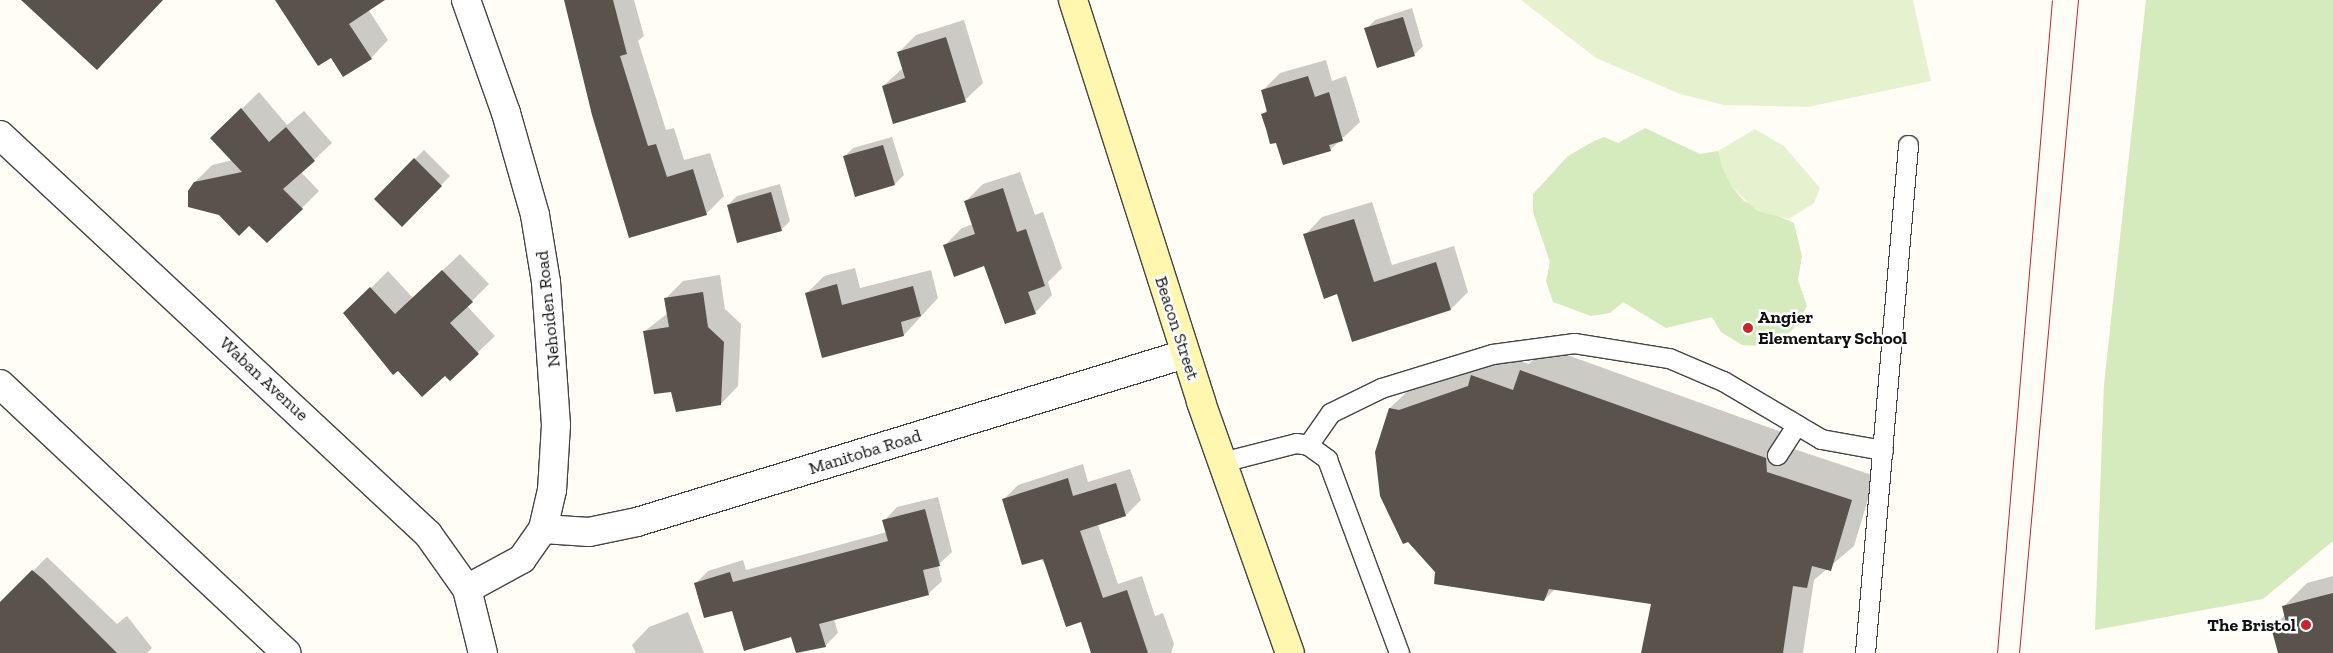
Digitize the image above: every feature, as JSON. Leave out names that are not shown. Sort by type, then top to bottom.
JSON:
[{"type":"main road","name":"Beacon Street","points":[[1073,0],[1185,354],[1290,653]]},
{"type":"street","name":"Nehoiden Road","points":[[466,0],[506,113],[542,249],[556,425],[552,490],[543,529],[522,559],[467,589]]},
{"type":"street","name":"Waban Avenue","points":[[0,135],[386,491],[444,553],[467,589],[483,653]]},
{"type":"street","name":"Manitoba Road","points":[[543,529],[586,532],[637,522],[1185,354]]},
{"type":"street","points":[[0,384],[286,653]]},
{"type":"lane","points":[[1865,653],[1908,144]]},
{"type":"lane","points":[[1308,445],[1330,413],[1362,396],[1492,354],[1546,344],[1621,347],[1669,358],[1723,381],[1796,426],[1843,446],[1883,450]]},
{"type":"lane","points":[[1777,456],[1796,426]]},
{"type":"lane","points":[[1222,462],[1291,443],[1308,445],[1335,470],[1399,653]]},
{"type":"green space","points":[[1521,0],[1913,0],[1931,81],[1808,107],[1724,105],[1680,94],[1596,58]]},
{"type":"green space","points":[[2146,0],[2333,0],[2333,541],[2263,599],[2095,630],[2104,384]]},
{"type":"green space","points":[[1645,128],[1700,154],[1718,151],[1732,187],[1744,201],[1794,223],[1802,256],[1798,280],[1807,306],[1795,327],[1775,347],[1742,345],[1721,332],[1712,317],[1666,328],[1623,302],[1610,313],[1591,316],[1553,302],[1546,281],[1550,262],[1533,212],[1533,194],[1568,156],[1604,137],[1618,143]]},
{"type":"green space","points":[[1755,129],[1784,146],[1820,188],[1814,203],[1789,219],[1757,211],[1732,187],[1722,167],[1718,151]]},
{"type":"building","points":[[21,0],[163,0],[97,70]]},
{"type":"building","points":[[275,0],[385,0],[349,24],[372,59],[343,77],[331,58],[318,66]]},
{"type":"building","points":[[564,0],[613,0],[627,54],[620,56],[648,146],[656,144],[667,177],[693,169],[707,215],[629,238],[592,115]]},
{"type":"building","points":[[1403,17],[1415,56],[1377,68],[1364,28]]},
{"type":"building","points":[[946,37],[966,102],[893,124],[882,86],[905,78],[897,52]]},
{"type":"building","points":[[1308,76],[1315,97],[1329,92],[1343,141],[1329,145],[1331,151],[1283,165],[1276,143],[1270,144],[1261,114],[1267,112],[1261,90]]},
{"type":"building","points":[[241,108],[269,142],[286,127],[315,161],[283,189],[303,209],[267,243],[249,226],[239,236],[219,215],[188,207],[188,191],[194,182],[242,172],[210,138]]},
{"type":"building","points":[[883,145],[895,185],[855,197],[843,156]]},
{"type":"building","points":[[414,158],[442,186],[402,227],[374,199]]},
{"type":"building","points":[[1003,188],[1017,232],[1026,229],[1045,286],[1028,292],[1036,314],[1005,324],[984,266],[954,277],[943,245],[975,234],[964,201]]},
{"type":"building","points":[[771,192],[782,231],[737,243],[727,205]]},
{"type":"building","points":[[1354,219],[1374,282],[1436,262],[1451,310],[1352,342],[1337,294],[1324,299],[1303,234]]},
{"type":"building","points":[[442,270],[473,302],[450,323],[479,354],[450,381],[445,376],[422,397],[398,371],[393,375],[343,313],[370,287],[395,314]]},
{"type":"building","points":[[837,284],[842,305],[913,286],[921,316],[901,322],[904,336],[822,358],[805,293]]},
{"type":"building","points":[[703,292],[708,327],[724,342],[721,405],[676,412],[671,392],[654,394],[643,331],[669,327],[664,298]]},
{"type":"building","points":[[1520,370],[1766,458],[1767,472],[1852,500],[1831,571],[1812,566],[1807,588],[1793,586],[1783,653],[1641,653],[1651,604],[1549,589],[1544,601],[1434,584],[1435,572],[1408,542],[1403,544],[1380,496],[1375,452],[1389,408],[1399,410],[1468,386],[1471,375],[1513,390]]},
{"type":"building","points":[[1068,478],[1073,496],[1116,483],[1126,516],[1080,531],[1103,598],[1127,590],[1148,653],[1091,653],[1081,622],[1066,627],[1043,559],[1022,565],[1002,499]]},
{"type":"building","points":[[925,509],[940,566],[923,570],[929,595],[819,624],[826,647],[796,653],[791,637],[744,651],[732,611],[704,618],[694,583],[730,572],[733,582],[888,541],[882,520]]},
{"type":"building","points":[[32,570],[117,653],[0,653],[0,602]]},
{"type":"building","name":"The Bristol","points":[[2333,593],[2333,653],[2278,653],[2271,627],[2286,623],[2282,606]]},
{"type":"tram line","points":[[1997,653],[2052,0]]},
{"type":"tram line","points":[[2019,653],[2078,0]]},
{"type":"place","name":"Angier Elementary School","points":[[1748,328]]},
{"type":"place","name":"The Bristol","points":[[2306,625]]}]
